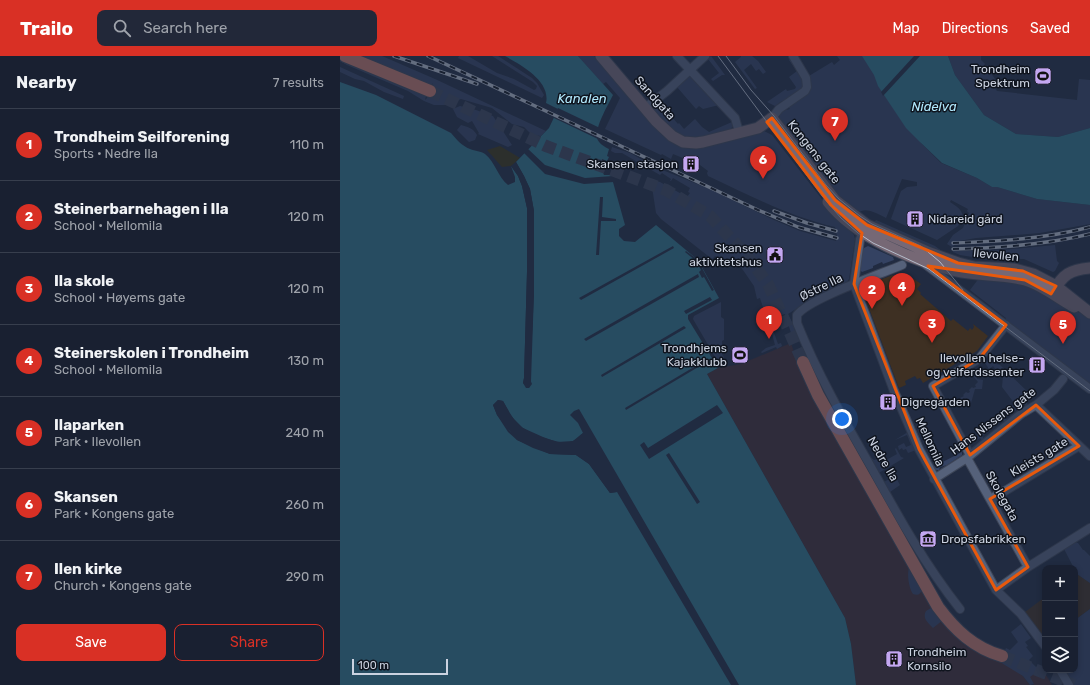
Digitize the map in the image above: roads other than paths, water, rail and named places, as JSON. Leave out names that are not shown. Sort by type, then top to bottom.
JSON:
[{"type":"highway","points":[[345,56],[430,91]]},
{"type":"highway","points":[[803,362],[818,395],[912,561],[934,595],[941,612],[963,635],[987,652],[1002,656],[969,631],[934,595]]},
{"type":"main road","name":"Sandgata","points":[[601,56],[656,121],[672,136],[683,142],[703,142],[738,129],[758,128],[770,120]]},
{"type":"main road","name":"Kongens gate","points":[[770,120],[831,205],[841,216],[864,229],[930,253]]},
{"type":"main road","name":"Kongens gate","points":[[864,229],[876,241],[909,256]]},
{"type":"main road","name":"Ilevollen","points":[[930,253],[974,267],[1006,268],[1023,271],[1042,278],[1074,307],[1090,313]]},
{"type":"main road","name":"Ilevollen","points":[[909,256],[920,261],[956,271],[1025,280],[1054,290]]},
{"type":"main road","points":[[1054,290],[1063,276],[1069,272],[1090,268]]},
{"type":"street","points":[[677,56],[735,118],[738,129]]},
{"type":"street","points":[[645,108],[667,91],[705,56]]},
{"type":"street","points":[[770,120],[779,109],[805,91],[807,87],[806,78],[793,56]]},
{"type":"street","name":"Mellomila","points":[[864,229],[856,262],[854,284],[896,397],[918,449],[996,590],[1021,614],[1042,642]]},
{"type":"street","name":"Ilevollen","points":[[930,253],[965,295]]},
{"type":"street","name":"Ilevollen","points":[[920,261],[1090,389]]},
{"type":"street","name":"Østre Ila","points":[[797,315],[803,308],[854,284],[902,265]]},
{"type":"street","name":"Nedre Ila","points":[[797,315],[797,323],[804,341],[841,414],[922,558],[942,587],[960,609]]},
{"type":"street","name":"Skolegata","points":[[1006,326],[979,359],[933,386],[990,499],[1028,567]]},
{"type":"street","name":"Hans Nissens gate","points":[[934,479],[969,456],[1021,414],[1036,405],[1054,390],[1063,379]]},
{"type":"street","points":[[1036,405],[1090,456]]},
{"type":"street","name":"Kleists gate","points":[[990,499],[1080,446]]},
{"type":"street","points":[[996,590],[1028,567],[1090,528]]},
{"type":"street","points":[[1062,673],[1069,685]]},
{"type":"water","name":"Kanalen","points":[[505,56],[578,56],[613,95],[600,122],[597,138],[600,143],[609,149],[607,156],[609,157],[607,161],[602,159],[602,171],[604,175],[611,175],[625,225],[619,229],[619,236],[624,241],[635,242],[656,225],[698,260],[719,298],[688,315],[688,319],[718,368],[707,374],[845,618],[851,644],[856,685],[739,685],[579,409],[570,415],[578,423],[583,433],[573,441],[562,442],[540,437],[523,428],[514,419],[503,401],[498,400],[493,405],[497,415],[517,440],[550,454],[576,455],[589,464],[610,493],[617,492],[731,685],[340,685],[340,82],[376,95],[451,133],[464,146],[482,152],[488,157],[508,185],[515,182],[515,177],[511,166],[518,176],[527,208],[527,272],[523,383],[529,388],[531,381],[534,292],[534,211],[530,189],[516,162],[549,128],[558,109],[546,103],[544,88],[533,75],[519,64]]},
{"type":"water","name":"Nidelva","points":[[862,56],[948,56],[955,75],[984,115],[1016,134],[1058,137],[1090,128],[1090,205],[1037,199],[997,187],[992,187],[977,178],[942,163],[906,128],[878,86],[874,75]]},
{"type":"tunnel","points":[[430,91],[546,146],[666,190],[710,216],[748,257],[768,284],[803,362]]},
{"type":"tunnel","points":[[1002,656],[1074,685]]},
{"type":"tram line","points":[[718,56],[822,196],[841,218],[858,233],[873,243],[929,269],[1090,391]]},
{"type":"tram line","points":[[726,56],[826,185],[839,199],[872,224],[921,246],[940,262],[963,290]]},
{"type":"railway","points":[[394,56],[477,84]]},
{"type":"railway","points":[[428,56],[758,210],[798,227],[837,238]]},
{"type":"railway","points":[[774,211],[807,223],[836,231]]},
{"type":"railway","points":[[953,243],[1039,237],[1090,227]]},
{"type":"railway","points":[[953,249],[1022,245],[1056,241],[1090,234]]},
{"type":"place","name":"Trondheim Spektrum","points":[[1043,76]]},
{"type":"place","name":"Ilen kirke","points":[[835,141]]},
{"type":"place","name":"Skansen stasjon","points":[[691,164]]},
{"type":"place","name":"Skansen","points":[[763,179]]},
{"type":"place","name":"Nidareid gård","points":[[915,219]]},
{"type":"place","name":"Skansen aktivitetshus","points":[[775,255]]},
{"type":"place","name":"Steinerskolen i Trondheim","points":[[902,306]]},
{"type":"place","name":"Steinerbarnehagen i Ila","points":[[872,309]]},
{"type":"place","name":"Trondheim Seilforening","points":[[769,339]]},
{"type":"place","name":"Ila skole","points":[[932,343]]},
{"type":"place","name":"Ilaparken","points":[[1063,344]]},
{"type":"place","name":"Trondhjems Kajakklubb","points":[[740,355]]},
{"type":"place","name":"Ilevollen helse- og velferdssenter","points":[[1037,365]]},
{"type":"place","name":"Digregården","points":[[888,402]]},
{"type":"place","name":"Dropsfabrikken","points":[[928,539]]},
{"type":"place","name":"Trondheim Kornsilo","points":[[894,659]]}]
